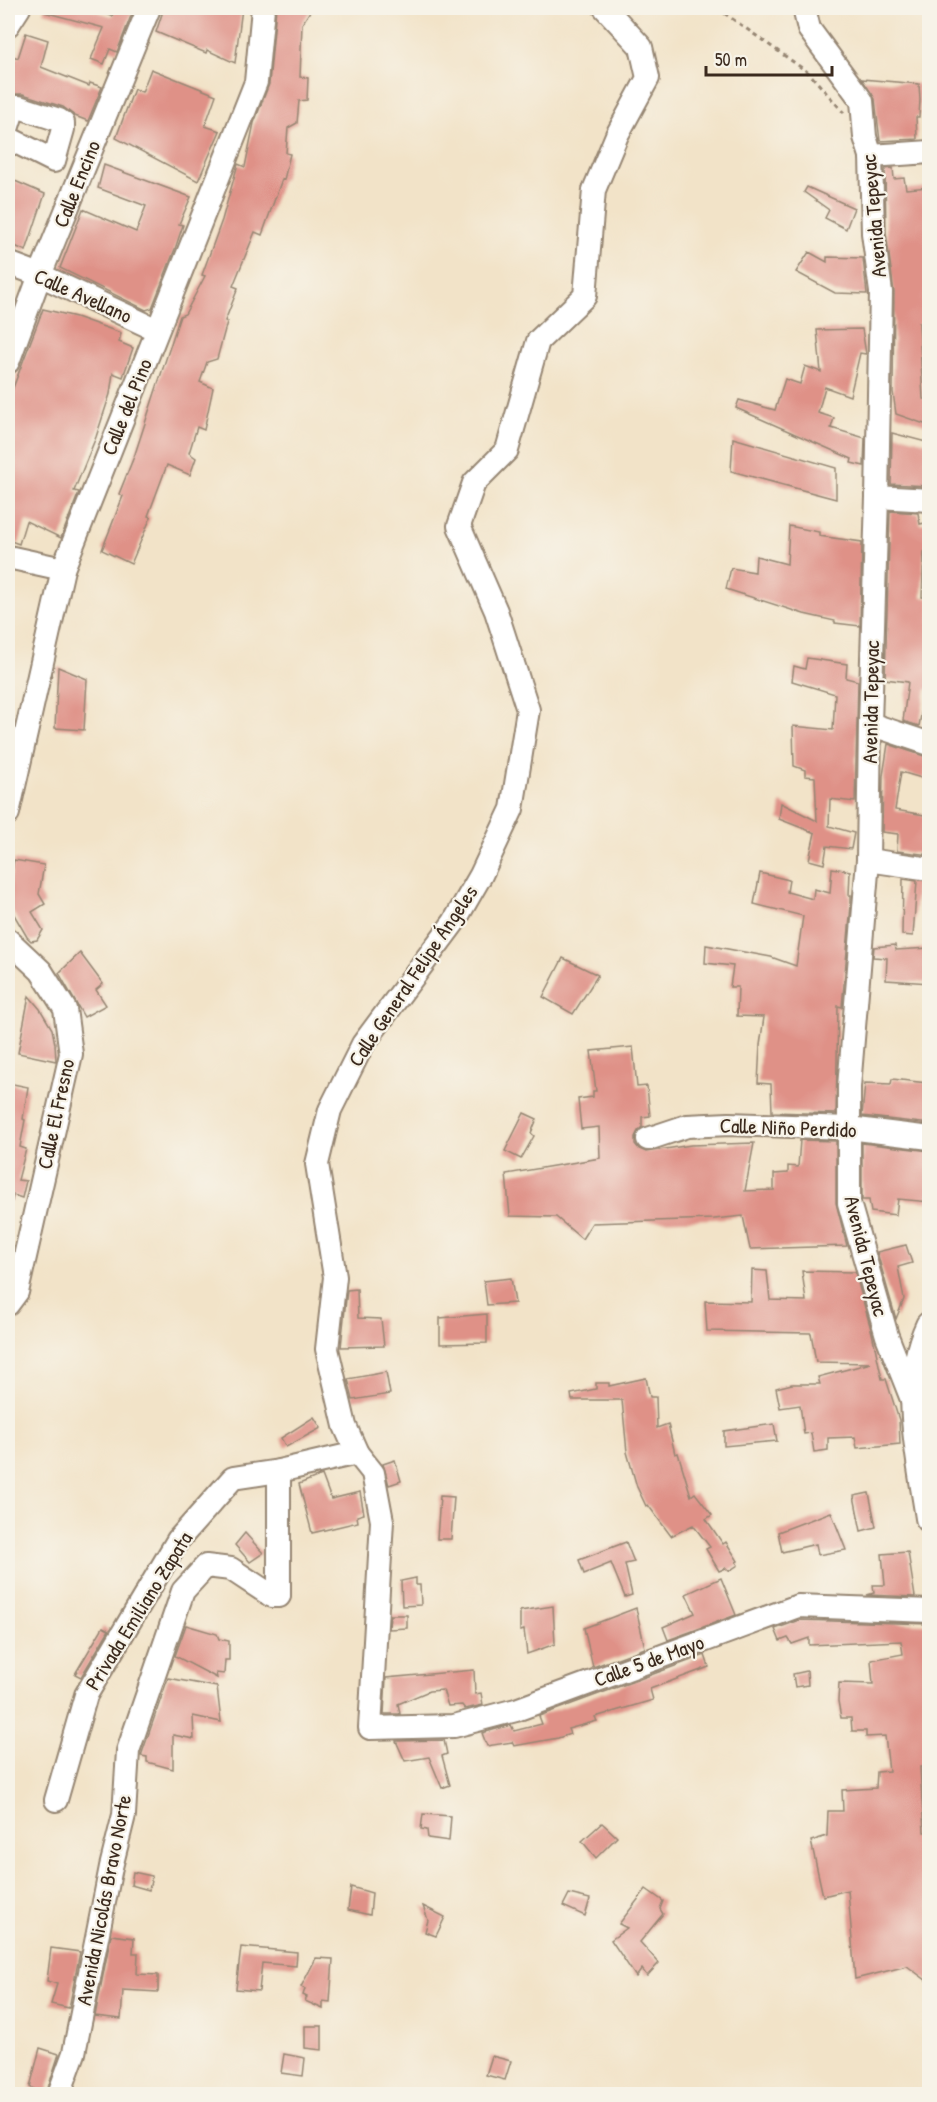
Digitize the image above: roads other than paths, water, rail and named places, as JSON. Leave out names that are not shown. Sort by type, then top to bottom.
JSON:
[{"type":"main road","points":[[930,1326],[922,1342],[914,1404],[930,1518]]},
{"type":"street","points":[[8,25],[20,8]]},
{"type":"street","name":"Calle Encino","points":[[8,362],[40,275],[149,8]]},
{"type":"street","name":"Calle del Pino","points":[[8,813],[63,569],[256,82],[263,8]]},
{"type":"street","name":"Calle General Felipe Ángeles","points":[[370,1728],[382,1521],[373,1473],[357,1453],[345,1426],[327,1349],[335,1277],[317,1164],[330,1110],[363,1044],[453,922],[481,875],[512,810],[528,710],[496,611],[459,526],[474,483],[507,450],[538,341],[585,296],[594,190],[617,135],[648,78],[641,46],[605,8]]},
{"type":"street","name":"Avenida Tepeyac","points":[[804,8],[809,29],[862,101],[868,147],[873,233],[881,292],[868,860],[849,1087],[849,1203],[887,1336],[914,1404]]},
{"type":"street","points":[[8,126],[11,111],[19,107],[63,123],[54,162]]},
{"type":"street","points":[[8,138],[81,174]]},
{"type":"street","points":[[868,147],[930,152]]},
{"type":"street","name":"Calle Avellano","points":[[8,263],[40,275],[157,330]]},
{"type":"street","points":[[877,497],[930,500]]},
{"type":"street","points":[[8,557],[63,569]]},
{"type":"street","points":[[870,724],[930,744]]},
{"type":"street","points":[[868,860],[930,869]]},
{"type":"street","name":"Calle El Fresno","points":[[8,940],[41,971],[65,1009],[71,1054],[11,1294]]},
{"type":"street","name":"Calle Niño Perdido","points":[[648,1139],[687,1126],[729,1124],[849,1128],[930,1138]]},
{"type":"street","name":"Privada Emiliano Zapata","points":[[56,1800],[86,1695],[178,1540],[233,1478],[279,1471],[357,1453]]},
{"type":"street","name":"Avenida Nicolás Bravo Norte","points":[[59,2094],[74,2054],[111,1867],[124,1815],[128,1751],[183,1591],[206,1566],[231,1569],[272,1596],[279,1596],[279,1471]]},
{"type":"street","name":"Calle 5 de Mayo","points":[[370,1728],[453,1726],[516,1710],[798,1606],[930,1611]]}]
